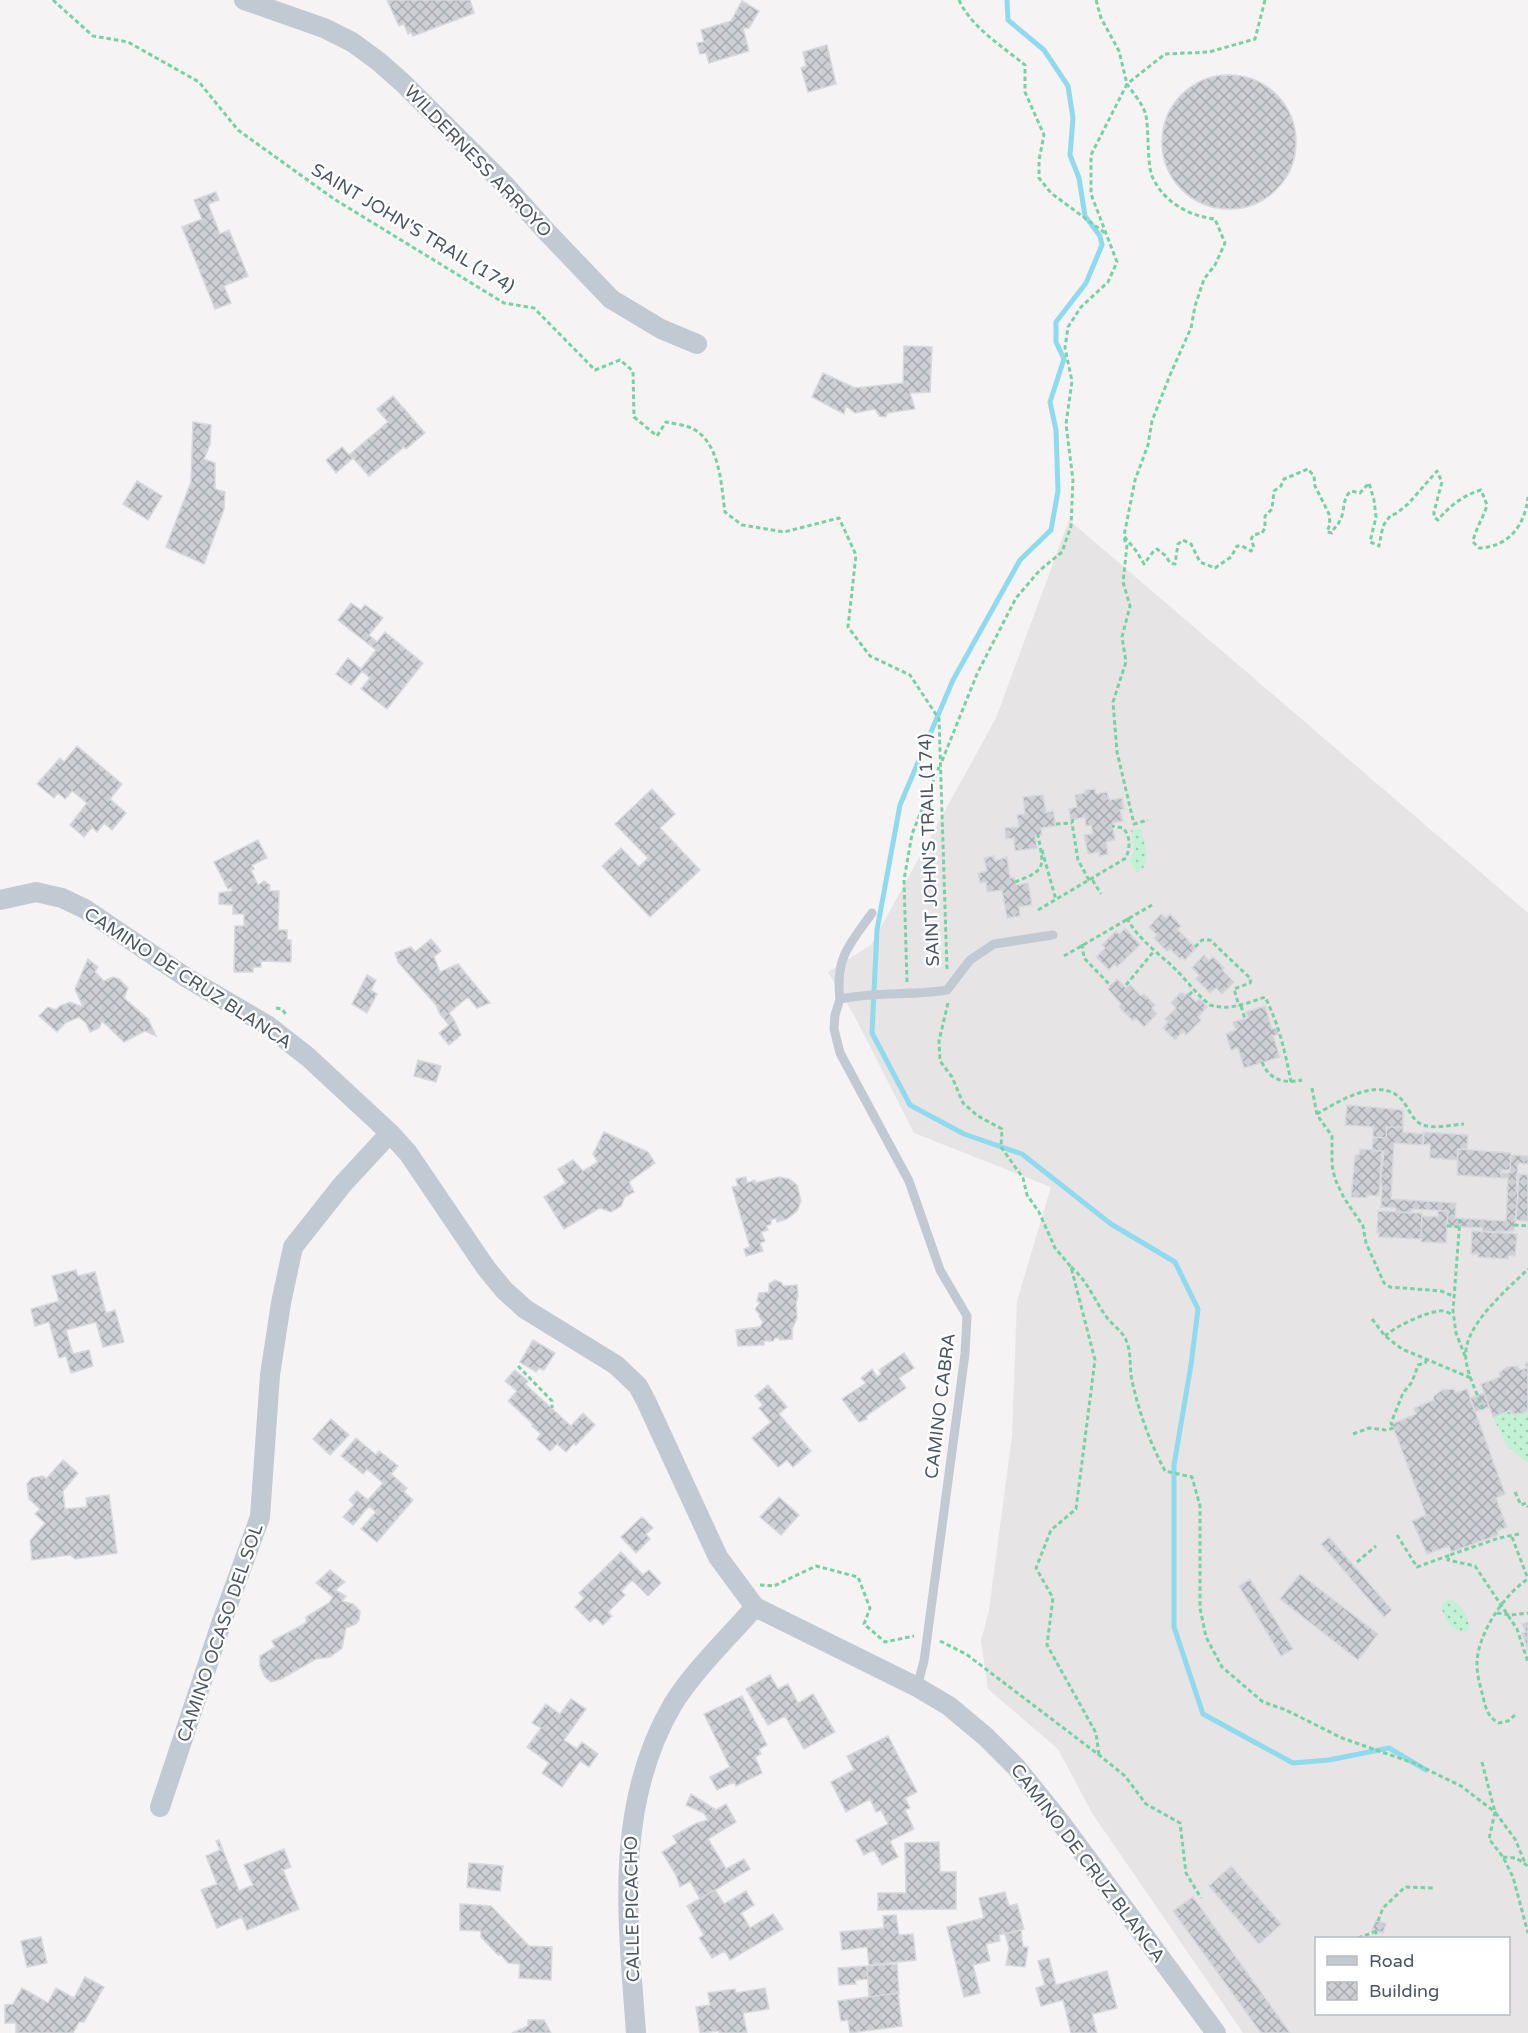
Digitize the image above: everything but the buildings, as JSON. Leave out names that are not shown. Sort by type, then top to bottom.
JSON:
[{"type":"street","name":"WILDERNESS ARROYO","points":[[244,0],[324,28],[352,42],[378,61],[504,184],[611,299],[661,329],[697,344]]},
{"type":"street","name":"CAMINO DE CRUZ BLANCA","points":[[0,900],[36,892],[62,898],[85,909],[188,978],[267,1025],[308,1057],[390,1133],[421,1171],[486,1268],[504,1290],[525,1309],[616,1365],[638,1386],[718,1557],[755,1607],[916,1687],[949,1706],[986,1737],[1016,1767],[1107,1884],[1216,2033]]},
{"type":"street","name":"CAMINO OCASO DEL SOL","points":[[160,1807],[260,1517],[270,1376],[281,1303],[293,1247],[342,1185],[390,1133]]},
{"type":"street","name":"CALLE PICACHO","points":[[636,2033],[629,1928],[628,1865],[631,1827],[639,1789],[662,1724],[674,1702],[692,1678],[755,1607]]},
{"type":"lane","name":"CAMINO CABRA","points":[[872,913],[844,952],[838,979],[840,999],[834,1029],[840,1053],[909,1181],[940,1270],[967,1316],[965,1354],[924,1661],[916,1687]]},
{"type":"lane","points":[[840,999],[861,994],[926,993],[947,990],[970,960],[994,944],[1053,935]]},
{"type":"path","name":"SAINT JOHN'S TRAIL (174)","points":[[53,0],[93,36],[128,42],[199,82],[238,130],[334,199],[504,303],[534,308],[595,370],[620,360],[633,370],[634,417],[657,436],[666,422],[692,428],[713,448],[720,475],[725,512],[742,525],[784,532],[839,518],[856,555],[848,627],[870,656],[910,675],[939,719],[948,1004],[939,1041],[940,1061],[952,1077],[963,1103],[978,1116],[1002,1129],[1000,1147],[1023,1178],[1028,1195],[1040,1212],[1055,1248],[1071,1267],[1095,1360],[1076,1509],[1051,1530],[1036,1568],[1053,1598],[1047,1645],[1096,1733],[1099,1755],[1125,1776],[1146,1804],[1180,1822],[1186,1873],[1201,1898]]},
{"type":"path","points":[[959,0],[977,25],[1025,65],[1025,92],[1044,135],[1039,160],[1039,178],[1057,198],[1106,234]]},
{"type":"path","points":[[1096,0],[1101,18],[1119,51],[1127,84],[1146,113],[1152,176],[1165,195],[1182,210],[1198,217],[1215,219],[1225,243],[1215,265],[1204,279],[1191,328],[1152,422],[1148,445],[1135,480],[1124,536],[1127,545],[1123,582],[1131,606],[1122,637],[1126,662],[1113,702],[1117,752],[1134,824],[1148,820]]},
{"type":"path","points":[[903,993],[904,880],[912,834],[977,674],[1016,598],[1040,570],[1062,552],[1071,526],[1073,480],[1066,424],[1072,381],[1065,348],[1068,327],[1081,308],[1108,282],[1117,262],[1091,194],[1091,155],[1127,84],[1165,54],[1209,52],[1255,39],[1265,0]]},
{"type":"path","points":[[1124,536],[1144,564],[1157,549],[1166,556],[1170,563],[1175,564],[1178,544],[1183,540],[1191,544],[1200,562],[1215,568],[1231,557],[1237,546],[1251,551],[1254,547],[1251,540],[1254,535],[1262,533],[1265,528],[1265,516],[1272,509],[1274,491],[1281,486],[1284,478],[1308,469],[1314,476],[1315,486],[1329,514],[1330,524],[1327,532],[1332,533],[1340,521],[1345,496],[1351,491],[1360,493],[1369,483],[1376,517],[1370,542],[1379,546],[1383,526],[1390,516],[1408,504],[1437,471],[1442,482],[1434,512],[1434,517],[1438,520],[1450,507],[1469,494],[1481,490],[1487,505],[1483,519],[1475,530],[1473,542],[1479,548],[1490,547],[1512,536],[1526,514],[1528,497]]},
{"type":"path","points":[[1056,824],[1072,821],[1078,860],[1089,880],[1093,881],[1101,894]]},
{"type":"path","points":[[1038,910],[1126,858],[1130,847],[1128,836],[1123,828],[1112,826]]},
{"type":"path","points":[[1038,835],[1047,865],[1049,882],[1056,900]]},
{"type":"path","points":[[1015,882],[1038,871],[1042,864],[1041,848]]},
{"type":"path","points":[[1064,956],[1152,905]]},
{"type":"path","points":[[1127,918],[1154,951],[1213,1006],[1240,1006],[1265,997],[1282,1038],[1291,1082]]},
{"type":"path","points":[[1129,932],[1133,927]]},
{"type":"path","points":[[1195,947],[1202,940],[1210,940],[1251,979],[1250,983],[1234,989],[1245,1019]]},
{"type":"path","points":[[1082,945],[1086,961],[1111,986]]},
{"type":"path","points":[[1126,985],[1154,951]]},
{"type":"path","points":[[1189,995],[1194,990]]},
{"type":"path","points":[[1263,1062],[1266,1072],[1276,1079],[1291,1082],[1302,1080]]},
{"type":"path","points":[[1312,1088],[1317,1114],[1332,1136],[1332,1165],[1335,1179],[1363,1226],[1366,1243],[1384,1283],[1390,1287],[1441,1291],[1453,1296]]},
{"type":"path","points":[[1317,1114],[1336,1102],[1375,1090],[1387,1091],[1400,1097],[1415,1120],[1426,1126],[1464,1124]]},
{"type":"path","points":[[1460,1219],[1453,1314],[1456,1334],[1483,1409]]},
{"type":"path","points":[[1514,1225],[1528,1226]]},
{"type":"path","points":[[1447,1226],[1459,1227]]},
{"type":"path","points":[[1071,1267],[1079,1273],[1107,1318],[1125,1338],[1139,1405],[1156,1455],[1165,1471],[1192,1477],[1200,1506],[1200,1608],[1206,1637],[1222,1667],[1263,1702],[1286,1710],[1342,1738],[1416,1764],[1461,1786],[1495,1812],[1515,1839],[1526,1865]]},
{"type":"path","points":[[1466,1358],[1467,1346],[1478,1322],[1528,1269]]},
{"type":"path","points":[[1385,1336],[1410,1322],[1440,1311],[1453,1314]]},
{"type":"path","points":[[1372,1319],[1385,1336],[1407,1352],[1472,1378]]},
{"type":"path","points":[[1353,1434],[1369,1428],[1386,1430],[1394,1428],[1391,1423],[1403,1393],[1412,1382],[1418,1365],[1425,1363],[1427,1359]]},
{"type":"path","points":[[518,1366],[552,1401],[552,1408]]},
{"type":"path","points":[[1515,1492],[1521,1505],[1526,1503],[1528,1507]]},
{"type":"path","points":[[1397,1535],[1417,1567],[1499,1538],[1519,1534]]},
{"type":"path","points":[[1512,1537],[1528,1579],[1511,1592],[1501,1606],[1480,1646],[1477,1665],[1486,1710],[1495,1722],[1505,1722],[1515,1715]]},
{"type":"path","points":[[1357,1562],[1376,1546]]},
{"type":"path","points":[[1450,1555],[1448,1560],[1475,1566],[1517,1629],[1528,1662]]},
{"type":"path","points":[[1497,1613],[1528,1613]]},
{"type":"path","points":[[1482,1762],[1495,1812],[1489,1839],[1503,1857],[1516,1887],[1528,1934]]},
{"type":"path","points":[[1503,1857],[1516,1858],[1526,1865]]},
{"type":"path","points":[[1378,1921],[1383,1908],[1406,1887],[1434,1888]]},
{"type":"path","points":[[1360,1937],[1374,1931],[1377,1937]]},
{"type":"shaded area","points":[[1069,520],[1528,913],[1528,2033],[1243,2033],[1092,1813],[1058,1749],[988,1689],[981,1641],[989,1610],[1012,1436],[1017,1301],[1051,1187],[914,1133],[854,1015],[828,972],[871,945],[996,718]]},
{"type":"green space","points":[[1141,829],[1147,858],[1143,868],[1136,872],[1130,861],[1134,852],[1131,830]]},
{"type":"green space","points":[[1511,1410],[1528,1410],[1528,1463],[1507,1446],[1493,1417]]},
{"type":"green space","points":[[1448,1599],[1453,1600],[1463,1609],[1470,1628],[1467,1631],[1459,1632],[1446,1620],[1442,1604]]},
{"type":"waterway","points":[[1007,0],[1008,20],[1044,50],[1068,86],[1073,118],[1070,155],[1079,178],[1085,216],[1100,236],[1102,245],[1086,283],[1056,322],[1056,342],[1064,359],[1050,402],[1056,430],[1058,491],[1051,530],[1020,560],[953,680],[900,805],[877,930],[872,1033],[910,1105],[964,1134],[1022,1154],[1111,1224],[1175,1262],[1198,1309],[1174,1465],[1174,1627],[1203,1714],[1293,1763],[1329,1760],[1389,1748],[1426,1770]]}]
